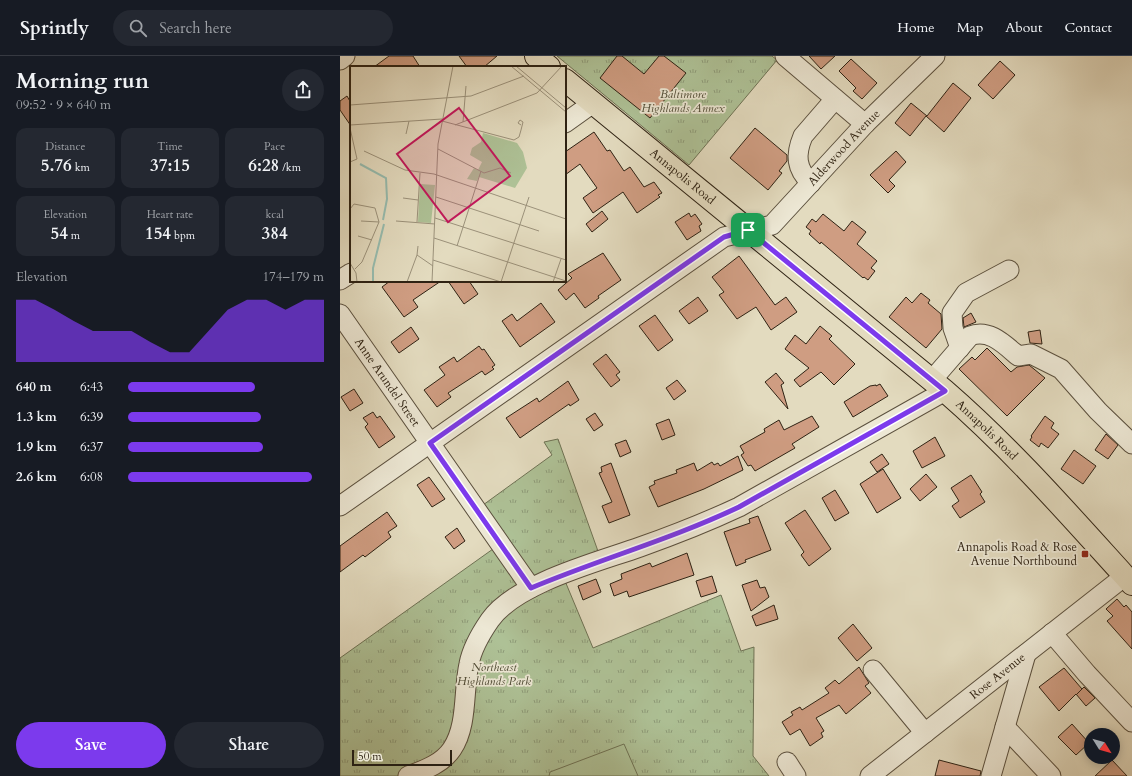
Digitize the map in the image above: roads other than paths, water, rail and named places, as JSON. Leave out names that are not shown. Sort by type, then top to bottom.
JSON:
[{"type":"main road","points":[[536,56],[548,66]]},
{"type":"main road","name":"Annapolis Road","points":[[566,81],[981,422],[1028,469],[1128,580]]},
{"type":"street","points":[[340,60],[345,56]]},
{"type":"street","points":[[785,56],[866,124]]},
{"type":"street","name":"Alderwood Avenue","points":[[340,506],[724,237],[772,225],[866,124],[935,56]]},
{"type":"street","points":[[811,183],[804,176],[797,161],[799,143],[802,136],[835,99]]},
{"type":"street","points":[[566,122],[593,103]]},
{"type":"street","points":[[960,348],[953,328],[952,313],[966,293],[1009,270]]},
{"type":"street","points":[[340,280],[350,273]]},
{"type":"street","name":"Anne Arundel Street","points":[[340,314],[531,588]]},
{"type":"street","points":[[408,776],[430,767],[442,759],[451,750],[458,738],[462,722],[469,663],[476,644],[490,619],[508,601],[531,588],[704,524],[732,510],[938,386],[960,348],[970,336],[986,334],[1002,342],[1018,356],[1031,354],[1050,362],[1073,381],[1098,411],[1132,444]]},
{"type":"street","name":"Rose Avenue","points":[[870,776],[1052,633],[1128,580]]},
{"type":"street","points":[[1052,633],[1087,674],[1132,722]]},
{"type":"street","points":[[991,776],[1026,654]]},
{"type":"street","points":[[873,670],[925,733]]},
{"type":"street","points":[[1005,727],[1051,776]]},
{"type":"place","name":"Annapolis Road & Rose Avenue Northbound","points":[[1085,554]]},
{"type":"park label","name":"Baltimore Highlands Annex","points":[[683,101]]},
{"type":"park label","name":"Northeast Highlands Park","points":[[494,674]]}]
